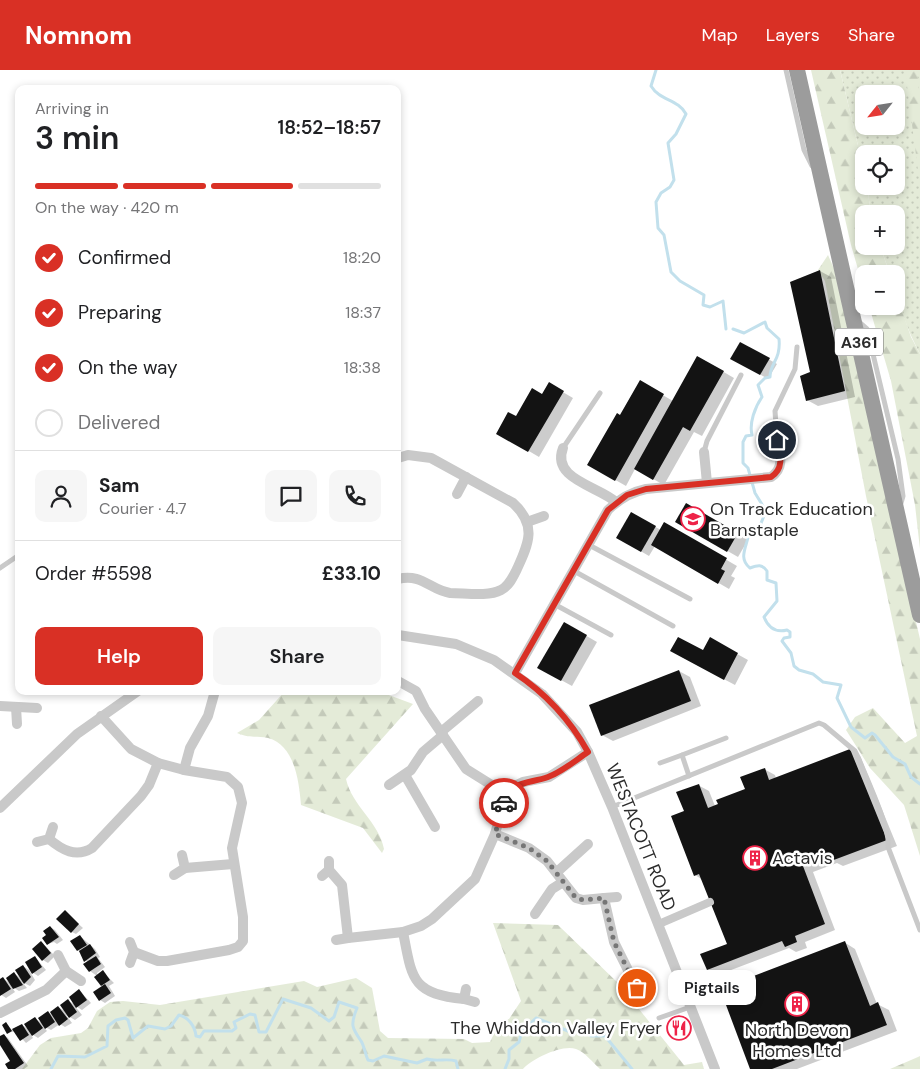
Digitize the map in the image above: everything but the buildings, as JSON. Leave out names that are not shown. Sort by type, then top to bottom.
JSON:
[{"type":"highway","name":"A361","points":[[797,70],[854,316],[896,516],[920,615]]},
{"type":"street","points":[[515,673],[608,510],[616,502],[636,491],[646,489],[771,477],[780,468],[781,463],[777,440]]},
{"type":"street","points":[[562,448],[559,457],[566,472],[616,502]]},
{"type":"street","points":[[704,452],[707,483]]},
{"type":"street","points":[[401,457],[408,454],[431,458],[513,503],[521,510],[527,522],[528,545],[507,586],[499,591],[450,593],[442,591],[424,580],[414,578],[401,580]]},
{"type":"street","points":[[457,494],[466,477]]},
{"type":"street","points":[[527,522],[544,516]]},
{"type":"street","name":"WESTACOTT ROAD","points":[[401,635],[456,644],[494,660],[515,673],[551,702],[577,732],[612,806],[715,1069]]},
{"type":"street","points":[[401,683],[416,691],[466,769],[506,794]]},
{"type":"street","points":[[0,808],[50,758],[100,716],[132,695]]},
{"type":"street","points":[[184,770],[190,748],[208,716],[214,695]]},
{"type":"street","points":[[389,785],[411,770],[422,752],[478,701]]},
{"type":"street","points":[[0,706],[37,708]]},
{"type":"street","points":[[16,707],[17,724]]},
{"type":"street","points":[[100,716],[131,750],[158,763],[184,770],[227,777],[238,787],[242,803],[233,839],[233,864],[244,936],[238,947],[158,961],[134,952]]},
{"type":"street","points":[[336,940],[403,932],[421,926],[432,919],[475,879],[495,834],[506,794],[513,787],[523,782],[549,777],[588,752]]},
{"type":"street","points":[[49,839],[60,848],[76,854],[85,853],[141,796],[149,784],[158,763]]},
{"type":"street","points":[[405,775],[435,827]]},
{"type":"street","points":[[49,839],[53,827]]},
{"type":"street","points":[[495,834],[529,848],[547,861],[576,898],[583,900],[617,896]]},
{"type":"street","points":[[37,842],[49,839]]},
{"type":"street","points":[[557,872],[588,844]]},
{"type":"street","points":[[182,855],[185,868]]},
{"type":"street","points":[[174,875],[185,868],[233,864]]},
{"type":"street","points":[[327,869],[337,876],[342,885],[348,938]]},
{"type":"street","points":[[535,914],[552,889],[562,882]]},
{"type":"street","points":[[604,898],[614,942],[637,988]]},
{"type":"street","points":[[659,924],[710,902]]},
{"type":"street","points":[[403,932],[410,970],[420,987],[446,997],[465,994],[475,1002]]},
{"type":"street","points":[[130,942],[134,952],[130,963]]},
{"type":"street","points":[[58,955],[66,971],[81,981]]},
{"type":"street","points":[[0,1013],[46,990],[66,971]]},
{"type":"lane","points":[[786,70],[804,150],[814,170],[828,208]]},
{"type":"lane","points":[[777,440],[775,411],[795,370],[797,348]]},
{"type":"lane","points":[[704,452],[707,441],[741,374]]},
{"type":"lane","points":[[562,448],[600,393]]},
{"type":"lane","points":[[588,545],[690,599]]},
{"type":"lane","points":[[0,568],[15,558]]},
{"type":"lane","points":[[573,571],[673,626]]},
{"type":"lane","points":[[554,604],[611,635]]},
{"type":"lane","points":[[612,806],[819,723],[824,725],[855,751],[859,759],[886,828],[889,840],[888,847],[920,930]]},
{"type":"lane","points":[[660,763],[726,738]]},
{"type":"lane","points":[[682,755],[689,776]]},
{"type":"lane","points":[[659,1018],[690,1007]]},
{"type":"green space","points":[[811,70],[840,70],[858,145],[855,145],[855,195],[868,195],[870,205],[855,205],[855,255],[883,255],[887,265],[857,265]]},
{"type":"green space","points":[[840,70],[920,70],[920,354],[903,315],[905,315],[905,265],[887,265],[883,255],[905,255],[905,205],[870,205],[868,195],[905,195],[905,145],[858,145],[855,135],[905,135],[905,85],[855,85],[855,133]]},
{"type":"green space","points":[[905,70],[917,70],[920,105],[920,186]]},
{"type":"green space","points":[[828,255],[835,271],[920,639],[920,856],[904,805],[870,768],[846,730],[855,717],[873,708],[905,743],[917,736],[866,496],[825,281],[818,270]]},
{"type":"green space","points":[[872,315],[904,315],[911,337],[920,354],[920,549],[915,505],[891,381]]},
{"type":"green space","points":[[281,695],[389,695],[413,704],[346,779],[354,798],[377,830],[384,849],[382,853],[363,828],[301,805],[297,776],[290,756],[284,748],[268,738],[246,736],[237,733],[259,720]]},
{"type":"green space","points":[[493,923],[558,925],[618,983],[684,1065],[702,1062],[704,1069],[600,1069],[583,1053],[570,1048],[548,1053],[523,1069],[22,1069],[40,1045],[51,1038],[81,1033],[88,1028],[97,1011],[110,1002],[123,1001],[160,1005],[304,981],[317,987],[356,978],[372,988],[380,1031],[388,1038],[464,1039],[472,1043],[490,1042],[500,1021],[509,1019],[521,1001]]},
{"type":"green space","points":[[920,1056],[920,1069],[890,1069],[918,1057]]},
{"type":"waterway","points":[[656,70],[651,86],[659,95],[678,105],[686,114],[676,134],[668,143],[674,180],[670,187],[661,193],[656,202],[658,228],[664,235],[671,272],[680,281],[704,295],[703,305],[710,307],[723,301],[726,329]]},
{"type":"waterway","points":[[733,329],[744,333],[765,322],[767,328],[779,339],[777,357],[770,372],[770,377],[765,378],[758,385],[762,397],[753,415],[752,435],[746,436],[743,442],[743,463],[748,468],[755,493],[766,511],[759,528],[752,528],[749,532],[744,551],[744,560],[750,568],[762,566],[767,571],[767,580],[776,583],[777,601],[764,617],[772,628],[790,632],[790,637],[784,638],[782,641],[791,653],[794,666],[799,670],[813,674],[823,682],[841,685],[837,698],[851,727],[865,738],[872,733],[875,735],[893,757],[905,764],[911,777],[920,784]]},
{"type":"waterway","points":[[51,1069],[58,1056],[85,1057],[107,1046],[108,1026],[116,1020],[125,1018],[128,1020],[133,1038],[148,1026],[165,1029],[171,1026],[179,1015],[190,1022],[196,1036],[200,1037],[204,1031],[232,1031],[236,1028],[234,1022],[250,1014],[255,1015],[259,1032],[266,1032],[283,999],[311,1008],[329,1021],[334,1017],[339,1002],[357,1008],[353,1019],[353,1026],[368,1060],[373,1061],[384,1056],[417,1063],[427,1059],[453,1060],[456,1061],[458,1069]]},
{"type":"waterway","points":[[505,1069],[509,1059],[509,1050],[519,1042],[522,1031],[536,1018],[568,1031],[583,1027],[591,1036],[605,1036],[632,1069]]},
{"type":"way so far","points":[[504,803],[495,834],[529,848],[547,861],[557,872],[569,892],[576,898],[583,900],[604,898],[614,942],[637,988]]},
{"type":"place","name":"On Track Education Barnstaple","points":[[693,519]]},
{"type":"place","name":"Actavis","points":[[755,858]]},
{"type":"place","name":"Pigtails","points":[[637,988]]},
{"type":"place","name":"North Devon Homes Ltd","points":[[797,1004]]},
{"type":"place","name":"The Whiddon Valley Fryer","points":[[679,1028]]},
{"type":"route","points":[[504,803],[506,794],[513,787],[523,782],[549,777],[588,752],[577,732],[551,702],[529,682],[515,673],[608,510],[616,502],[636,491],[771,477],[777,473],[781,463],[777,440]]}]
